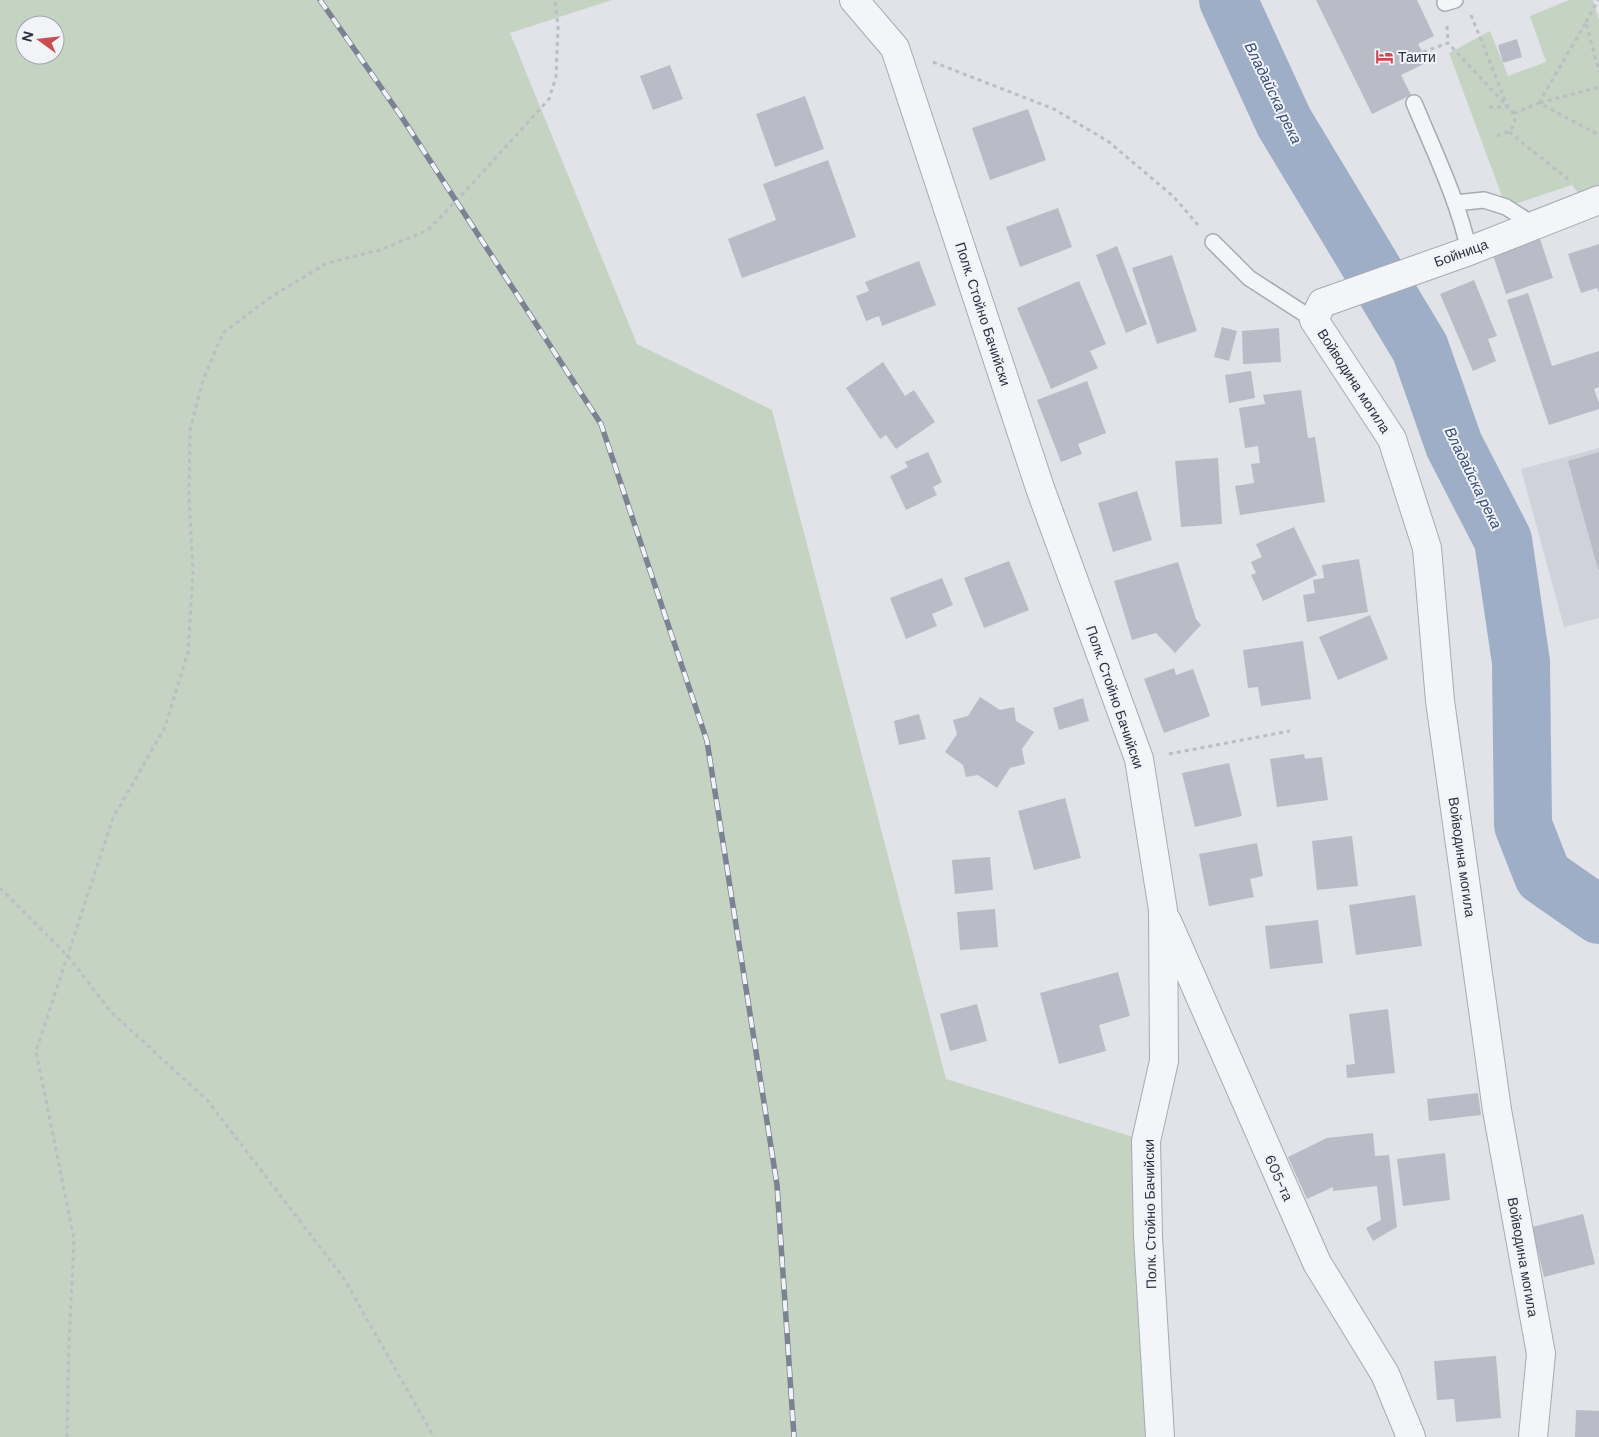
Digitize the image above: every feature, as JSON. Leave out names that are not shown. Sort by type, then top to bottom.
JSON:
[{"type":"street","name":"Полк. Стойно Бачийски","points":[[854,0],[895,48],[1040,488],[1139,760],[1163,910],[1164,1061],[1146,1140],[1148,1236],[1160,1437]]},
{"type":"street","name":"Бойница","points":[[1318,312],[1432,263],[1597,201]]},
{"type":"street","name":"Войводина могила","points":[[1318,312],[1392,439],[1427,548],[1440,702],[1495,1100],[1540,1354],[1533,1437]]},
{"type":"street","name":"605-та","points":[[1163,910],[1316,1263],[1385,1374],[1411,1437]]},
{"type":"lane","points":[[1414,103],[1455,203],[1465,231],[1469,250]]},
{"type":"lane","points":[[1455,203],[1484,200],[1506,207],[1534,225]]},
{"type":"lane","points":[[1213,242],[1250,278],[1318,312]]},
{"type":"path","points":[[67,1437],[74,1239],[36,1051],[113,818],[165,727],[188,652],[193,572],[189,495],[190,430],[203,380],[223,333],[271,297],[327,263],[380,250],[428,230],[549,99],[556,77],[558,27],[555,0]]},
{"type":"path","points":[[1539,103],[1598,0]]},
{"type":"path","points":[[1468,9],[1508,107]]},
{"type":"path","points":[[1586,22],[1599,72]]},
{"type":"path","points":[[1422,52],[1448,43],[1508,107],[1514,114],[1514,122],[1509,132],[1497,136]]},
{"type":"path","points":[[895,48],[1054,109],[1109,142],[1174,197],[1213,242]]},
{"type":"path","points":[[1514,114],[1539,103],[1599,87]]},
{"type":"path","points":[[1539,103],[1599,136]]},
{"type":"path","points":[[1489,107],[1508,107]]},
{"type":"path","points":[[1509,132],[1597,201]]},
{"type":"path","points":[[1139,760],[1290,730]]},
{"type":"path","points":[[0,888],[68,956],[111,1012],[207,1100],[337,1269],[434,1437]]},
{"type":"shaded area","points":[[1599,448],[1599,618],[1564,627],[1521,469]]},
{"type":"green space","points":[[0,0],[612,0],[510,33],[637,344],[772,410],[946,1079],[1146,1141],[1160,1437],[0,1437]]},
{"type":"green space","points":[[1569,0],[1593,0],[1599,20],[1599,192],[1582,198],[1572,185],[1506,207],[1449,53],[1490,31],[1508,76],[1546,62],[1530,16]]},
{"type":"building","name":"Таити","points":[[1316,0],[1417,0],[1434,36],[1418,44],[1428,62],[1401,75],[1411,95],[1372,114]]},
{"type":"building","points":[[1517,39],[1522,57],[1503,63],[1498,45]]},
{"type":"building","points":[[670,65],[683,99],[653,110],[640,76]]},
{"type":"building","points":[[805,96],[824,149],[775,167],[756,114]]},
{"type":"building","points":[[1028,109],[1046,160],[990,180],[972,128]]},
{"type":"building","points":[[828,160],[856,237],[742,278],[728,239],[776,220],[763,184]]},
{"type":"building","points":[[1058,208],[1072,247],[1020,267],[1006,227]]},
{"type":"building","points":[[1539,236],[1553,278],[1506,294],[1492,252]]},
{"type":"building","points":[[1599,244],[1599,293],[1597,288],[1581,293],[1568,254]]},
{"type":"building","points":[[1117,246],[1147,324],[1126,333],[1096,255]]},
{"type":"building","points":[[1172,255],[1197,331],[1157,344],[1132,268]]},
{"type":"building","points":[[919,261],[936,305],[882,326],[879,316],[866,321],[856,296],[869,291],[865,282]]},
{"type":"building","points":[[1474,280],[1497,336],[1488,339],[1496,361],[1473,371],[1440,294]]},
{"type":"building","points":[[1079,281],[1106,344],[1090,351],[1098,368],[1051,389],[1017,308]]},
{"type":"building","points":[[1528,293],[1552,366],[1599,351],[1599,387],[1594,389],[1599,409],[1549,425],[1507,300]]},
{"type":"building","points":[[1222,327],[1237,331],[1229,361],[1214,357]]},
{"type":"building","points":[[1279,328],[1281,362],[1243,364],[1242,331]]},
{"type":"building","points":[[883,362],[905,396],[914,390],[935,422],[896,449],[886,435],[880,439],[846,388]]},
{"type":"building","points":[[1251,371],[1255,398],[1229,403],[1225,375]]},
{"type":"building","points":[[1087,381],[1106,433],[1078,444],[1082,454],[1061,462],[1037,400]]},
{"type":"building","points":[[1301,390],[1308,438],[1315,437],[1325,502],[1240,515],[1235,486],[1254,483],[1251,464],[1260,463],[1258,446],[1245,448],[1239,408],[1265,404],[1263,395]]},
{"type":"building","points":[[928,452],[942,482],[933,487],[937,495],[906,510],[890,476],[908,467],[905,462]]},
{"type":"building","points":[[1599,452],[1599,569],[1598,569],[1568,461]]},
{"type":"building","points":[[1218,458],[1222,524],[1181,527],[1175,461]]},
{"type":"building","points":[[1137,491],[1152,540],[1113,552],[1098,503]]},
{"type":"building","points":[[1294,527],[1317,575],[1263,601],[1251,575],[1256,573],[1251,562],[1262,557],[1256,544]]},
{"type":"building","points":[[1359,559],[1368,612],[1307,622],[1303,595],[1315,593],[1313,580],[1324,578],[1322,565]]},
{"type":"building","points":[[1009,561],[1029,610],[984,628],[964,578]]},
{"type":"building","points":[[1178,562],[1196,619],[1201,625],[1175,653],[1156,633],[1132,640],[1114,581]]},
{"type":"building","points":[[942,578],[953,605],[932,614],[937,626],[906,639],[890,598]]},
{"type":"building","points":[[1370,615],[1388,659],[1338,680],[1319,637]]},
{"type":"building","points":[[1303,641],[1311,699],[1261,706],[1258,687],[1248,688],[1243,650]]},
{"type":"building","points":[[1174,668],[1176,675],[1193,669],[1210,716],[1164,733],[1144,679]]},
{"type":"building","points":[[980,697],[1000,710],[1014,707],[1016,721],[1034,732],[1022,749],[1025,764],[1010,768],[997,788],[978,775],[966,777],[963,765],[945,752],[957,734],[953,720],[968,716]]},
{"type":"building","points":[[1083,698],[1089,721],[1059,730],[1053,708]]},
{"type":"building","points":[[919,714],[926,739],[899,745],[894,721]]},
{"type":"building","points":[[1304,754],[1305,759],[1322,757],[1328,800],[1277,807],[1270,759]]},
{"type":"building","points":[[1229,763],[1242,816],[1195,827],[1182,773]]},
{"type":"building","points":[[1065,798],[1081,858],[1034,870],[1018,811]]},
{"type":"building","points":[[1352,836],[1358,886],[1317,890],[1312,841]]},
{"type":"building","points":[[1257,843],[1263,876],[1250,879],[1254,897],[1209,906],[1199,854]]},
{"type":"building","points":[[990,857],[993,890],[955,894],[952,860]]},
{"type":"building","points":[[1415,895],[1422,946],[1356,955],[1349,905]]},
{"type":"building","points":[[995,909],[998,947],[960,950],[957,912]]},
{"type":"building","points":[[1318,920],[1323,963],[1270,969],[1265,926]]},
{"type":"building","points":[[1118,972],[1130,1016],[1099,1025],[1106,1051],[1059,1064],[1040,993]]},
{"type":"building","points":[[977,1004],[987,1041],[950,1051],[940,1014]]},
{"type":"building","points":[[1388,1009],[1395,1073],[1347,1078],[1346,1065],[1355,1064],[1349,1014]]},
{"type":"building","points":[[1478,1093],[1481,1115],[1429,1121],[1427,1099]]},
{"type":"building","points":[[1373,1133],[1375,1156],[1389,1155],[1397,1227],[1373,1241],[1366,1228],[1381,1220],[1377,1186],[1333,1191],[1333,1187],[1307,1199],[1288,1157],[1327,1138]]},
{"type":"building","points":[[1445,1153],[1450,1200],[1403,1206],[1397,1159]]},
{"type":"building","points":[[1583,1214],[1595,1264],[1544,1277],[1532,1227]]},
{"type":"building","points":[[1496,1356],[1501,1418],[1456,1422],[1454,1399],[1437,1400],[1434,1361]]},
{"type":"building","points":[[1576,1410],[1599,1411],[1599,1437],[1575,1437]]},
{"type":"waterway","name":"Владайска река","points":[[1228,0],[1284,122],[1420,348],[1454,445],[1503,540],[1521,662],[1523,825],[1543,876],[1599,915]]},
{"type":"railway","points":[[320,0],[401,116],[601,424],[707,741],[777,1185],[794,1437]]},
{"type":"place","name":"Таити","points":[[1384,57]]}]
